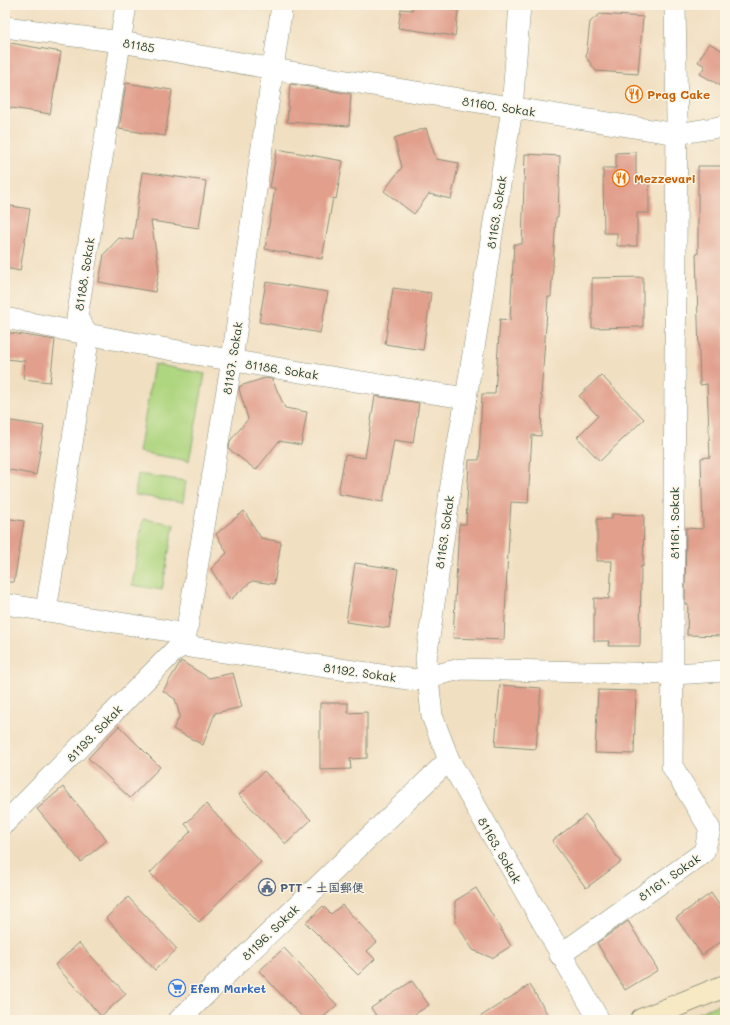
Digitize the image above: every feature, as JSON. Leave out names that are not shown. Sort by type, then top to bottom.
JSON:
[{"type":"main road","points":[[641,1020],[725,986]]},
{"type":"street","name":"81188. Sokak","points":[[89,335],[77,318],[126,5]]},
{"type":"street","name":"81187. Sokak","points":[[184,646],[232,360],[282,5]]},
{"type":"street","name":"81163. Sokak","points":[[520,5],[512,108],[452,478],[426,659],[432,716],[449,760],[598,1020]]},
{"type":"street","name":"81161. Sokak","points":[[560,955],[704,852],[710,829],[672,766],[677,134],[676,5]]},
{"type":"street","name":"81185","points":[[5,26],[121,42],[272,69]]},
{"type":"street","name":"81160. Sokak","points":[[272,69],[677,134],[725,126]]},
{"type":"street","name":"81186. Sokak","points":[[5,318],[89,335],[232,360],[466,398]]},
{"type":"street","points":[[46,611],[89,335]]},
{"type":"street","points":[[5,604],[175,632],[184,646]]},
{"type":"street","name":"81192. Sokak","points":[[184,646],[415,680],[461,669],[673,674],[725,671]]},
{"type":"street","name":"81193. Sokak","points":[[5,823],[175,650],[184,646]]},
{"type":"street","name":"81196. Sokak","points":[[179,1020],[449,760]]},
{"type":"green space","points":[[154,364],[205,374],[189,461],[139,452]]},
{"type":"green space","points":[[138,474],[186,481],[183,502],[135,495]]},
{"type":"green space","points":[[143,519],[174,524],[162,590],[132,585]]},
{"type":"green space","points":[[725,1002],[725,1018],[717,1020],[680,1020]]},
{"type":"building","points":[[413,5],[459,5],[455,36],[398,28],[401,9],[412,10]]},
{"type":"building","points":[[600,14],[643,17],[638,74],[596,71],[586,57],[590,22]]},
{"type":"building","points":[[5,42],[61,52],[50,114],[5,107]]},
{"type":"building","points":[[709,43],[725,52],[725,88],[700,74],[705,66],[698,62]]},
{"type":"building","points":[[126,83],[172,90],[165,136],[119,129]]},
{"type":"building","points":[[290,84],[351,94],[349,126],[287,122]]},
{"type":"building","points":[[426,128],[436,159],[459,163],[451,199],[429,194],[414,214],[384,191],[402,167],[394,138]]},
{"type":"building","points":[[277,149],[343,161],[336,199],[333,198],[322,259],[265,249],[275,188],[270,188]]},
{"type":"building","points":[[636,152],[636,183],[649,183],[649,213],[637,213],[637,246],[617,246],[617,233],[604,233],[603,168],[616,168],[616,153]]},
{"type":"building","points":[[525,154],[560,156],[558,217],[556,217],[551,297],[548,297],[541,396],[541,436],[532,435],[528,503],[511,502],[504,640],[453,638],[459,524],[466,524],[469,460],[479,460],[482,394],[495,394],[500,319],[510,320],[514,244],[522,244]]},
{"type":"building","points":[[698,166],[725,166],[725,636],[687,635],[688,604],[685,604],[686,528],[703,529],[701,458],[710,457],[707,384],[700,385],[696,254],[698,254]]},
{"type":"building","points":[[142,172],[206,181],[199,228],[151,221],[159,270],[155,292],[99,282],[104,254],[119,238],[133,240]]},
{"type":"building","points":[[5,205],[30,209],[20,271],[5,268]]},
{"type":"building","points":[[643,277],[643,327],[592,328],[592,278]]},
{"type":"building","points":[[266,282],[328,292],[320,333],[259,322]]},
{"type":"building","points":[[393,288],[431,293],[423,350],[385,344]]},
{"type":"building","points":[[5,332],[55,340],[50,382],[23,379],[25,361],[5,359]]},
{"type":"building","points":[[601,375],[644,419],[600,461],[577,437],[598,416],[579,396]]},
{"type":"building","points":[[265,378],[272,379],[285,408],[307,412],[301,445],[279,441],[256,470],[229,449],[230,441],[248,419],[239,389],[240,386]]},
{"type":"building","points":[[375,396],[419,403],[413,443],[394,440],[383,502],[338,494],[345,455],[365,458]]},
{"type":"building","points":[[5,420],[44,426],[36,475],[5,469]]},
{"type":"building","points":[[244,511],[261,538],[281,542],[274,584],[252,581],[230,600],[211,569],[227,553],[216,534]]},
{"type":"building","points":[[612,514],[644,515],[643,567],[641,566],[640,646],[608,646],[609,641],[594,641],[594,598],[609,599],[612,561],[597,561],[597,519],[612,519]]},
{"type":"building","points":[[5,518],[24,521],[14,582],[5,582]]},
{"type":"building","points":[[355,563],[398,569],[389,628],[346,622]]},
{"type":"building","points":[[181,661],[209,678],[233,673],[242,707],[215,713],[203,745],[173,729],[180,716],[175,699],[163,691]]},
{"type":"building","points":[[500,685],[541,688],[536,749],[495,746]]},
{"type":"building","points":[[598,690],[636,691],[634,754],[595,753]]},
{"type":"building","points":[[320,703],[348,703],[348,713],[367,712],[367,758],[350,759],[351,769],[320,770]]},
{"type":"building","points":[[119,726],[160,767],[130,798],[88,758]]},
{"type":"building","points":[[264,771],[311,820],[286,844],[239,795]]},
{"type":"building","points":[[63,787],[107,840],[81,862],[37,809]]},
{"type":"building","points":[[206,804],[261,862],[240,882],[239,881],[199,922],[150,873],[191,831],[185,824]]},
{"type":"building","points":[[586,815],[621,862],[586,888],[552,841]]},
{"type":"building","points":[[476,888],[511,946],[492,958],[473,950],[455,921],[455,901]]},
{"type":"building","points":[[711,893],[725,913],[725,939],[702,955],[676,918]]},
{"type":"building","points":[[128,897],[177,949],[155,970],[106,918]]},
{"type":"building","points":[[342,905],[377,942],[367,951],[375,959],[358,975],[306,923],[323,906],[331,914]]},
{"type":"building","points":[[628,921],[658,970],[625,990],[597,943]]},
{"type":"building","points":[[79,943],[126,994],[101,1016],[55,965]]},
{"type":"building","points":[[284,948],[337,1005],[320,1020],[305,1020],[259,971]]},
{"type":"building","points":[[412,981],[429,1005],[406,1020],[379,1020],[371,1008]]},
{"type":"building","points":[[530,985],[551,1020],[475,1020]]},
{"type":"place","name":"Prag Cake","points":[[634,94]]},
{"type":"place","name":"Mezzevari","points":[[621,178]]},
{"type":"place","name":"PTT - 土国郵便","points":[[267,887]]},
{"type":"place","name":"Efem Market","points":[[177,988]]}]
